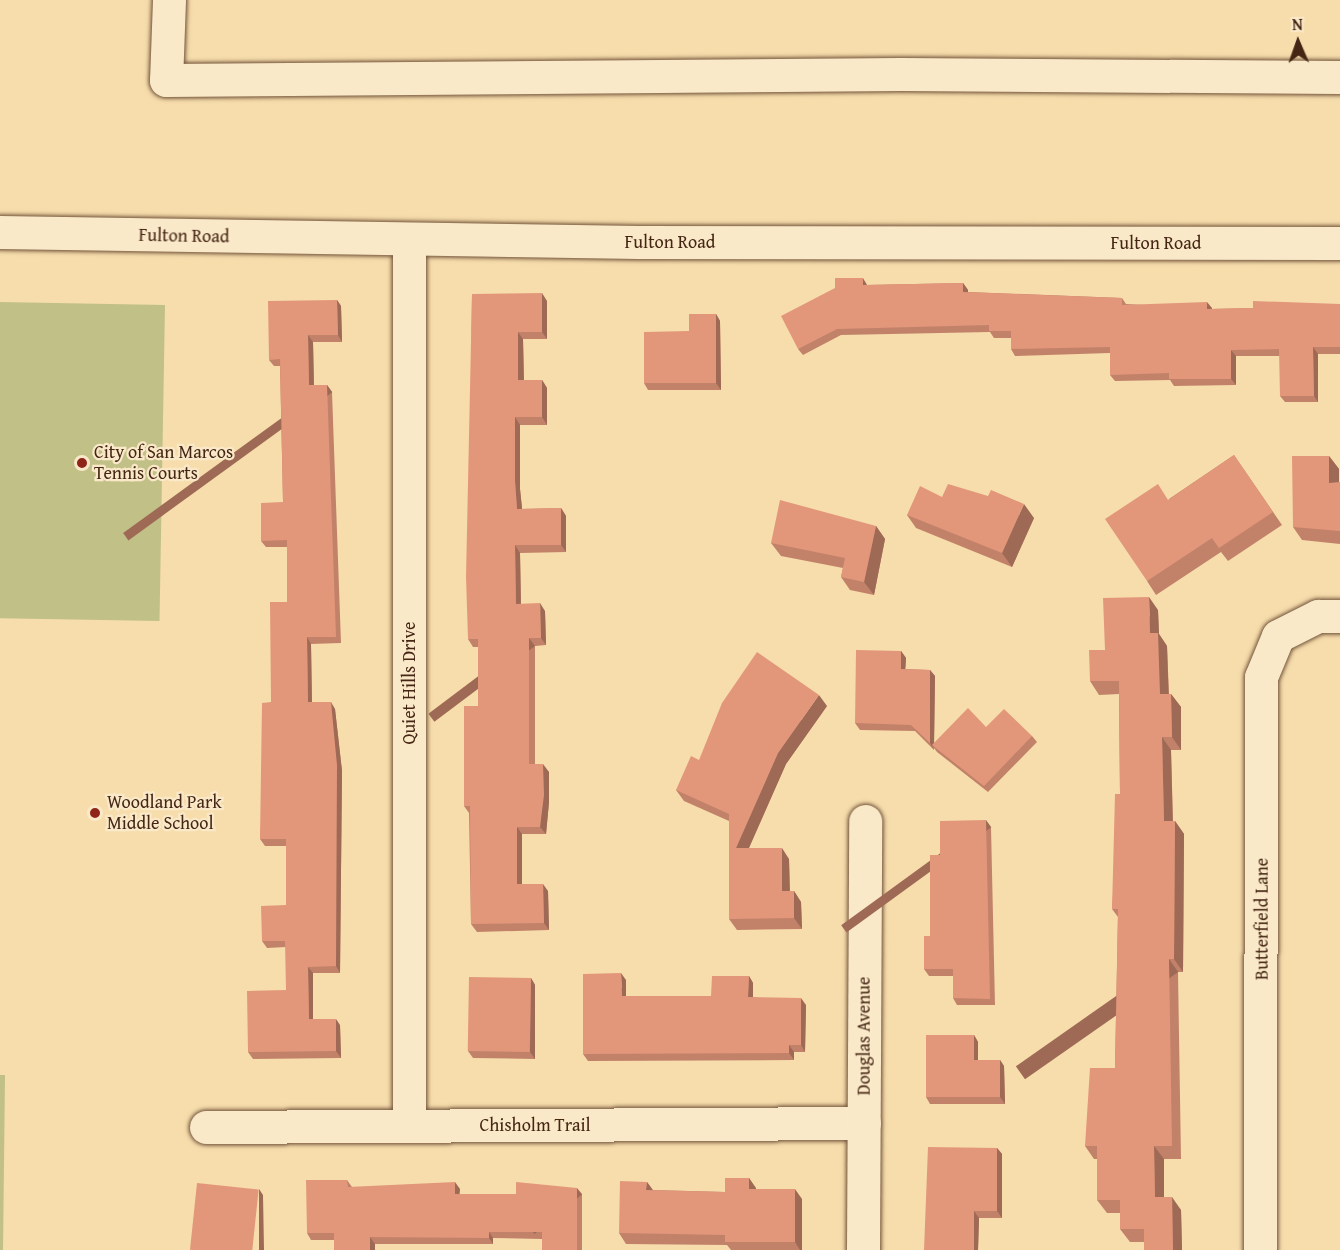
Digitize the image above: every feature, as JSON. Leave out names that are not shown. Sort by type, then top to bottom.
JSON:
[{"type":"street","points":[[169,0],[165,80],[901,74],[1340,77]]},
{"type":"street","name":"Fulton Road","points":[[0,232],[409,239],[1340,243]]},
{"type":"street","name":"Quiet Hills Drive","points":[[409,239],[409,1126]]},
{"type":"street","name":"Butterfield Lane","points":[[1260,1250],[1261,677],[1278,636],[1329,616]]},
{"type":"street","name":"Douglas Avenue","points":[[863,1250],[865,821]]},
{"type":"street","name":"Chisholm Trail","points":[[206,1127],[864,1123]]},
{"type":"green space","name":"City of San Marcos Tennis Courts","points":[[0,302],[165,305],[159,621],[0,618]]},
{"type":"green space","points":[[0,1075],[5,1075],[3,1250],[0,1250]]},
{"type":"building","points":[[835,278],[863,278],[863,285],[963,283],[963,292],[1122,298],[1122,305],[1207,302],[1207,309],[1253,308],[1253,301],[1340,304],[1340,347],[1313,347],[1314,396],[1280,396],[1279,349],[1231,350],[1231,379],[1169,379],[1169,373],[1110,375],[1110,347],[1011,349],[1011,331],[989,331],[989,325],[837,329],[798,349],[781,316],[835,288]]},
{"type":"building","points":[[542,293],[542,332],[518,332],[518,380],[542,380],[542,417],[515,417],[517,509],[561,508],[561,545],[515,545],[516,604],[540,603],[541,638],[529,638],[529,764],[543,764],[544,795],[540,827],[517,827],[517,884],[543,884],[544,923],[471,924],[470,806],[464,806],[464,706],[478,706],[478,639],[468,639],[466,577],[472,294]]},
{"type":"building","points":[[337,300],[338,335],[308,335],[309,385],[327,385],[336,637],[307,637],[308,702],[331,702],[337,765],[336,966],[308,967],[309,1019],[336,1019],[336,1051],[248,1052],[247,991],[286,990],[285,941],[262,941],[261,906],[286,905],[286,839],[260,839],[262,703],[271,702],[270,602],[287,602],[287,540],[261,541],[261,503],[283,502],[280,359],[269,360],[268,301]]},
{"type":"building","points":[[689,314],[716,314],[716,383],[644,383],[644,332],[689,331]]},
{"type":"building","points":[[1234,455],[1273,512],[1219,548],[1212,538],[1147,581],[1105,519],[1158,484],[1168,500]]},
{"type":"building","points":[[1292,456],[1329,456],[1329,483],[1340,482],[1340,531],[1293,527]]},
{"type":"building","points":[[948,484],[988,496],[991,490],[1024,504],[1002,553],[907,515],[920,486],[942,497]]},
{"type":"building","points":[[780,500],[876,526],[864,582],[841,577],[845,558],[771,543]]},
{"type":"building","points":[[1149,597],[1150,633],[1158,633],[1160,694],[1171,694],[1172,737],[1162,737],[1164,821],[1175,821],[1174,959],[1169,959],[1172,1146],[1154,1146],[1155,1197],[1172,1197],[1173,1250],[1144,1250],[1144,1229],[1120,1229],[1120,1200],[1097,1200],[1097,1146],[1085,1146],[1090,1068],[1115,1068],[1118,909],[1112,909],[1115,794],[1120,794],[1119,681],[1090,681],[1089,650],[1105,650],[1103,598]]},
{"type":"building","points":[[856,650],[901,651],[901,669],[930,670],[930,743],[911,725],[855,723]]},
{"type":"building","points":[[757,652],[819,695],[778,753],[736,848],[782,848],[782,891],[794,891],[794,918],[729,919],[729,814],[676,790],[691,756],[699,760],[722,703]]},
{"type":"building","points":[[968,708],[986,727],[1004,709],[1032,736],[984,786],[932,745]]},
{"type":"building","points":[[986,820],[990,999],[953,998],[953,969],[924,969],[924,936],[930,936],[930,855],[940,855],[940,821]]},
{"type":"building","points":[[621,973],[622,996],[711,996],[712,976],[749,976],[748,997],[801,998],[801,1045],[789,1045],[789,1053],[583,1054],[583,974]]},
{"type":"building","points":[[469,977],[531,978],[530,1052],[468,1051]]},
{"type":"building","points":[[926,1035],[974,1035],[974,1060],[1000,1060],[1000,1097],[926,1097]]},
{"type":"building","points":[[928,1147],[997,1148],[997,1211],[974,1211],[974,1250],[924,1250]]},
{"type":"building","points":[[725,1178],[749,1178],[749,1189],[795,1189],[795,1242],[725,1242],[725,1235],[619,1233],[620,1181],[647,1182],[646,1190],[725,1192]]},
{"type":"building","points":[[306,1180],[347,1180],[348,1187],[455,1182],[455,1194],[516,1194],[516,1182],[577,1188],[577,1250],[542,1250],[542,1232],[489,1232],[489,1238],[370,1237],[370,1250],[334,1250],[334,1233],[307,1233]]},
{"type":"building","points":[[197,1183],[259,1189],[252,1250],[190,1250]]},
{"type":"place","name":"City of San Marcos Tennis Courts","points":[[82,463]]},
{"type":"place","name":"Woodland Park Middle School","points":[[95,813]]}]
